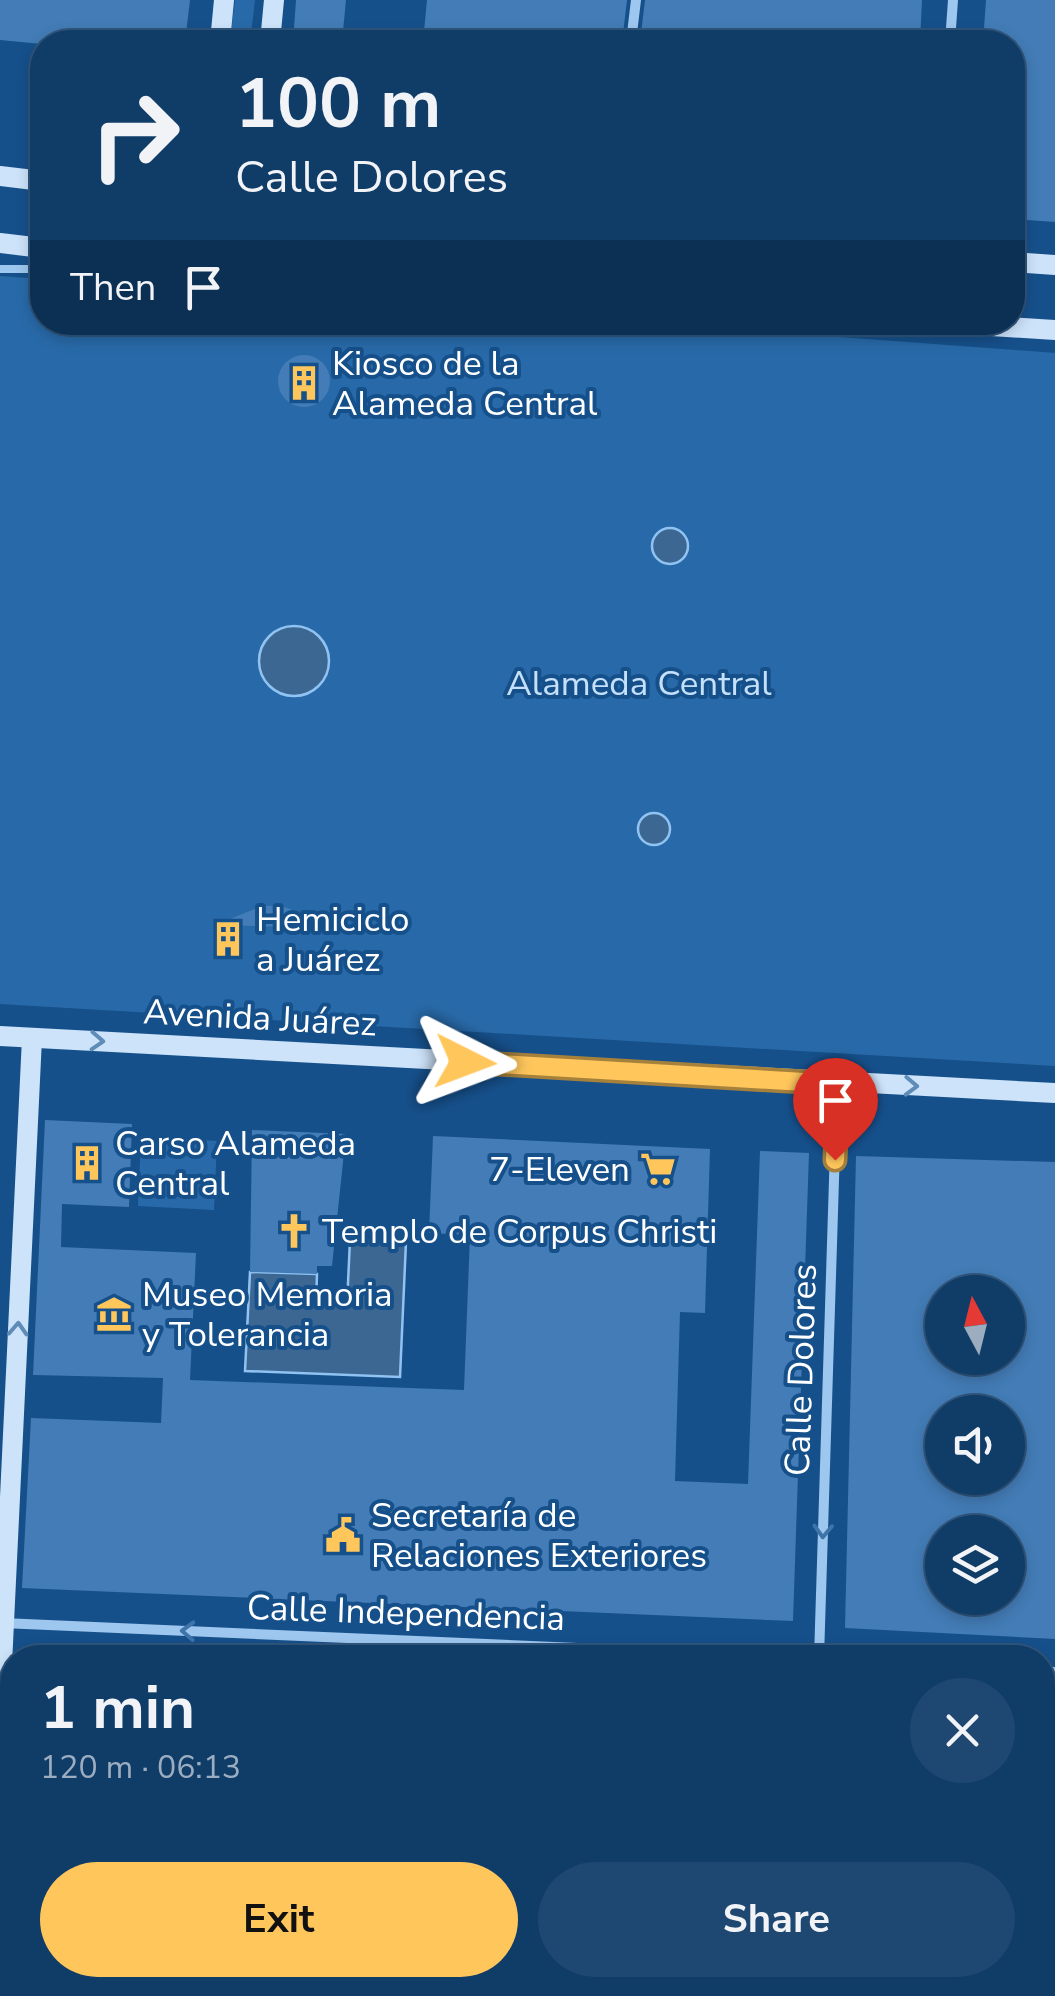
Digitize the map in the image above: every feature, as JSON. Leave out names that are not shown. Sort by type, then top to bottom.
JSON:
[{"type":"main road","points":[[221,30],[224,0]]},
{"type":"main road","points":[[271,30],[274,0]]},
{"type":"main road","points":[[0,176],[30,180]]},
{"type":"main road","points":[[0,243],[30,247]]},
{"type":"main road","points":[[1025,263],[1055,265]]},
{"type":"main road","points":[[1025,328],[1055,330]]},
{"type":"main road","name":"Avenida Juárez","points":[[0,1036],[838,1084],[1055,1092]]},
{"type":"main road","points":[[2,1623],[32,1038]]},
{"type":"street","points":[[632,30],[636,0]]},
{"type":"street","points":[[951,30],[953,0]]},
{"type":"street","name":"Calle Dolores","points":[[820,1645],[838,1084]]},
{"type":"street","name":"Calle Independencia","points":[[2,1623],[490,1645]]},
{"type":"lane","points":[[0,269],[30,269]]},
{"type":"lane","points":[[1025,330],[1055,339]]},
{"type":"green space","points":[[235,0],[255,0],[251,30],[231,30]]},
{"type":"green space","name":"Alameda Central","points":[[0,276],[30,278],[30,335],[813,335],[1055,353],[1055,1066],[0,1004]]},
{"type":"green space","points":[[141,1137],[217,1141],[214,1210],[138,1206]]},
{"type":"shaded area","points":[[670,528],[683,533],[688,546],[683,559],[670,564],[657,559],[652,546],[657,533]]},
{"type":"shaded area","points":[[294,626],[319,636],[329,661],[319,686],[294,696],[269,686],[259,661],[269,636]]},
{"type":"shaded area","points":[[654,813],[666,817],[670,829],[666,841],[654,845],[642,841],[638,829],[642,817]]},
{"type":"shaded area","points":[[350,1240],[406,1242],[400,1377],[245,1371],[250,1272],[317,1274],[316,1303],[347,1304]]},
{"type":"building","points":[[0,0],[190,0],[186,30],[30,30],[30,43],[0,40]]},
{"type":"building","points":[[296,0],[346,0],[343,30],[294,30]]},
{"type":"building","points":[[427,0],[627,0],[623,30],[424,30]]},
{"type":"building","points":[[645,0],[922,0],[921,30],[641,30]]},
{"type":"building","points":[[986,0],[1055,0],[1055,222],[1025,220],[1025,30],[984,30]]},
{"type":"building","name":"Kiosco de la Alameda Central","points":[[304,355],[322,363],[330,381],[322,399],[304,407],[286,399],[278,381],[286,363]]},
{"type":"building","points":[[262,906],[281,906],[332,923],[331,928],[215,925]]},
{"type":"building","points":[[45,1120],[132,1124],[129,1207],[62,1204],[61,1247],[196,1253],[190,1380],[464,1390],[470,1235],[429,1233],[433,1136],[710,1149],[705,1313],[680,1312],[675,1481],[748,1484],[760,1151],[809,1153],[793,1621],[22,1588],[31,1418],[161,1423],[163,1378],[33,1375]]},
{"type":"building","name":"Templo de Corpus Christi","points":[[252,1130],[346,1134],[332,1266],[317,1266],[317,1274],[250,1272]]},
{"type":"building","points":[[856,1156],[1055,1162],[1055,1639],[845,1628]]},
{"type":"place","name":"Kiosco de la Alameda Central","points":[[304,383]]},
{"type":"place","name":"Hemiciclo a Juárez","points":[[228,939]]},
{"type":"place","name":"Carso Alameda Central","points":[[87,1163]]},
{"type":"place","name":"7-Eleven","points":[[658,1169]]},
{"type":"place","name":"Templo de Corpus Christi","points":[[294,1231]]},
{"type":"place","name":"Museo Memoria y Tolerancia","points":[[114,1314]]},
{"type":"place","name":"Secretaría de Relaciones Exteriores","points":[[343,1535]]},
{"type":"route","points":[[465,1062],[838,1084],[835,1160]]}]
